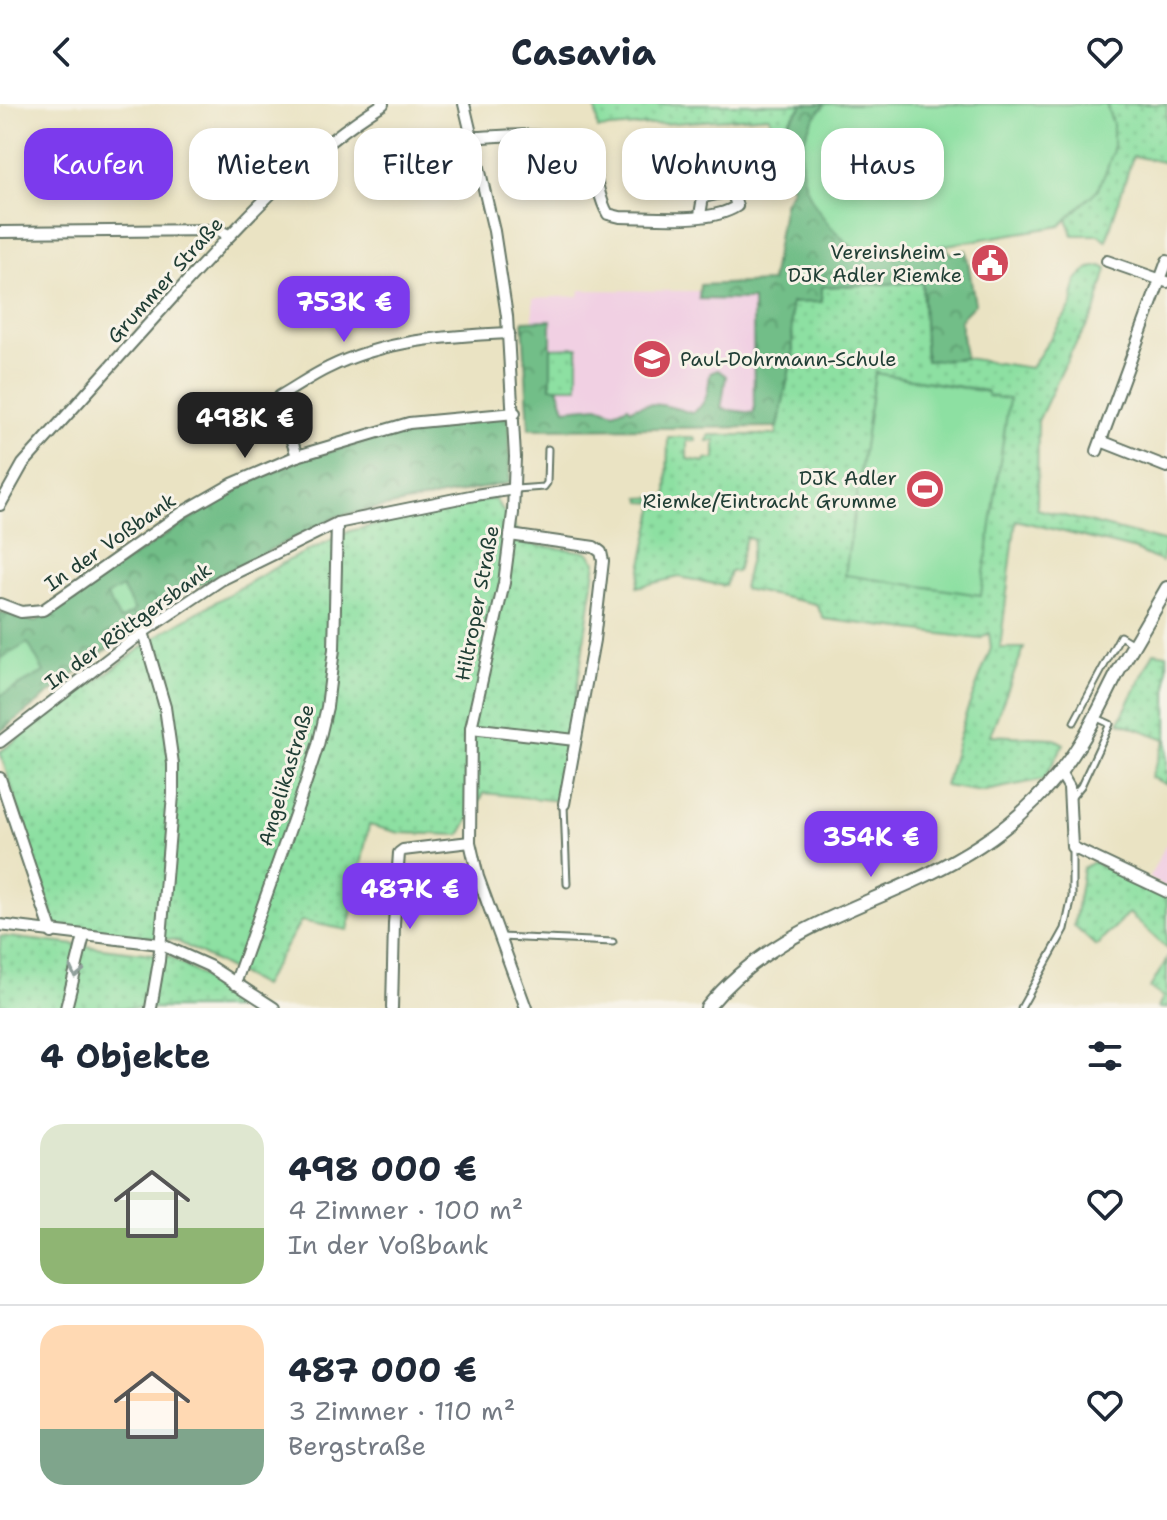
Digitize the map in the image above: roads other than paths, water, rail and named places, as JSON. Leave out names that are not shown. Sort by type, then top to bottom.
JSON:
[{"type":"street","name":"Grummer Straße","points":[[0,505],[23,464],[229,235],[292,175],[348,128],[383,104]]},
{"type":"street","name":"Hiltroper Straße","points":[[464,104],[470,128]]},
{"type":"street","points":[[482,137],[566,139],[584,152],[608,214],[620,217],[700,215]]},
{"type":"street","name":"Hiltroper Straße","points":[[482,180],[494,231],[509,333],[515,413],[515,489],[502,594],[471,728],[470,842],[478,877],[526,1008]]},
{"type":"street","points":[[0,232],[218,230],[229,235]]},
{"type":"street","points":[[1107,261],[1164,280]]},
{"type":"street","points":[[1167,261],[1164,280],[1099,446],[1167,467]]},
{"type":"street","points":[[297,456],[278,400],[329,368],[377,350],[417,341],[509,333]]},
{"type":"street","name":"In der Voßbank","points":[[0,604],[21,612],[43,610],[183,512],[232,484],[297,456],[409,423],[515,413]]},
{"type":"street","name":"In der Röttgersbank","points":[[0,742],[143,632],[221,580],[337,523],[515,489]]},
{"type":"street","name":"Angelikastraße","points":[[235,984],[298,806],[324,719],[334,649],[337,523]]},
{"type":"street","points":[[510,535],[594,547],[601,552],[603,561],[594,640],[564,804]]},
{"type":"street","points":[[707,1008],[741,973],[803,931],[954,861],[1015,819],[1060,772],[1095,717],[1167,588]]},
{"type":"street","points":[[143,632],[165,707],[173,764],[160,944],[151,1008]]},
{"type":"street","points":[[471,728],[575,740]]},
{"type":"street","points":[[1060,772],[1069,787],[1072,847],[1167,892]]},
{"type":"street","points":[[0,778],[52,933]]},
{"type":"street","points":[[392,1008],[399,853],[414,848],[470,842]]},
{"type":"street","points":[[0,925],[160,944],[193,957],[274,1008]]},
{"type":"street","points":[[66,1008],[84,936]]},
{"type":"lane","points":[[515,489],[544,487],[547,483],[548,449]]},
{"type":"lane","points":[[1074,722],[1120,636],[1134,644]]},
{"type":"lane","points":[[1103,667],[1117,674]]},
{"type":"lane","points":[[1087,697],[1102,703]]},
{"type":"lane","points":[[1070,798],[1081,786],[1110,724],[1095,717]]},
{"type":"lane","points":[[564,804],[567,884]]},
{"type":"lane","points":[[1021,1008],[1065,929],[1072,897],[1072,847]]},
{"type":"lane","points":[[499,937],[613,942]]},
{"type":"place","name":"Vereinsheim - DJK Adler Riemke","points":[[990,263]]},
{"type":"place","name":"Paul-Dohrmann-Schule","points":[[652,359]]},
{"type":"place","name":"DJK Adler Riemke/Eintracht Grumme","points":[[925,489]]}]
